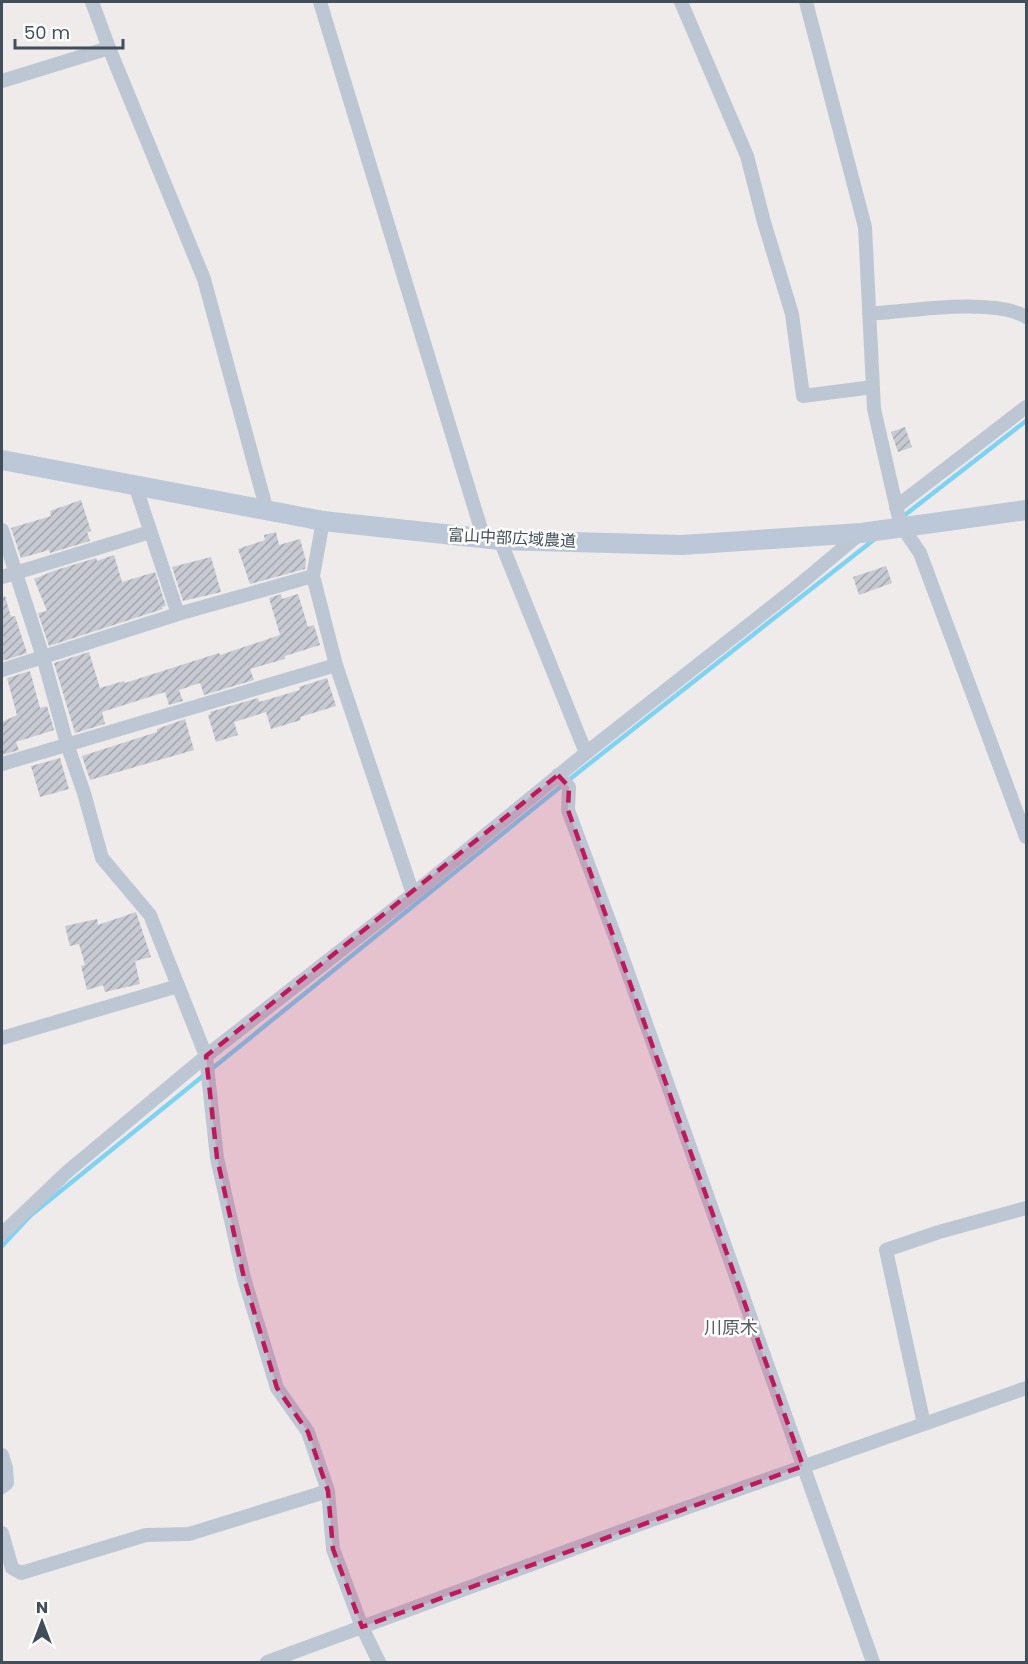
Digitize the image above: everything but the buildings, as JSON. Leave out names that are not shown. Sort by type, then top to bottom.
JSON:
[{"type":"street","points":[[92,2],[204,279],[267,511]]},
{"type":"street","points":[[320,2],[492,540],[586,753]]},
{"type":"street","points":[[681,2],[747,156],[792,314],[803,396],[873,387]]},
{"type":"street","points":[[806,2],[865,227],[874,409],[897,507],[903,528],[920,554],[1026,837]]},
{"type":"street","points":[[2,81],[109,48]]},
{"type":"street","points":[[869,314],[983,306],[1017,311],[1026,317]]},
{"type":"street","points":[[897,507],[1026,407]]},
{"type":"street","name":"富山中部広域農道","points":[[2,460],[323,521],[492,540],[682,545],[861,533],[1026,510]]},
{"type":"street","points":[[135,485],[178,614]]},
{"type":"street","points":[[323,521],[313,576],[336,665],[412,894]]},
{"type":"street","points":[[2,530],[43,657],[102,858],[150,915],[206,1056],[217,1158],[244,1278],[278,1388],[308,1432],[328,1491],[333,1549],[362,1627],[379,1662]]},
{"type":"street","points":[[2,577],[150,532]]},
{"type":"street","points":[[2,1234],[67,1172],[206,1056],[784,597],[861,533]]},
{"type":"street","points":[[2,670],[178,614],[313,576]]},
{"type":"street","points":[[2,764],[336,665]]},
{"type":"street","points":[[558,775],[568,787],[568,810],[873,1662]]},
{"type":"street","points":[[2,1038],[178,986]]},
{"type":"street","points":[[924,1424],[886,1250],[939,1232],[1026,1208]]},
{"type":"street","points":[[267,1662],[803,1466],[1026,1388]]},
{"type":"street","points":[[2,1455],[8,1483],[2,1487]]},
{"type":"street","points":[[2,1533],[12,1568],[21,1573],[146,1535],[189,1534],[328,1491]]},
{"type":"highlighted area","points":[[558,775],[569,787],[568,810],[803,1466],[362,1627],[333,1549],[328,1491],[308,1432],[277,1388],[244,1278],[217,1158],[206,1056]]},
{"type":"waterway","points":[[901,518],[1026,421]]},
{"type":"waterway","points":[[2,1246],[31,1215],[580,771],[876,538]]},
{"type":"district","name":"川原木","points":[[731,1327]]}]
